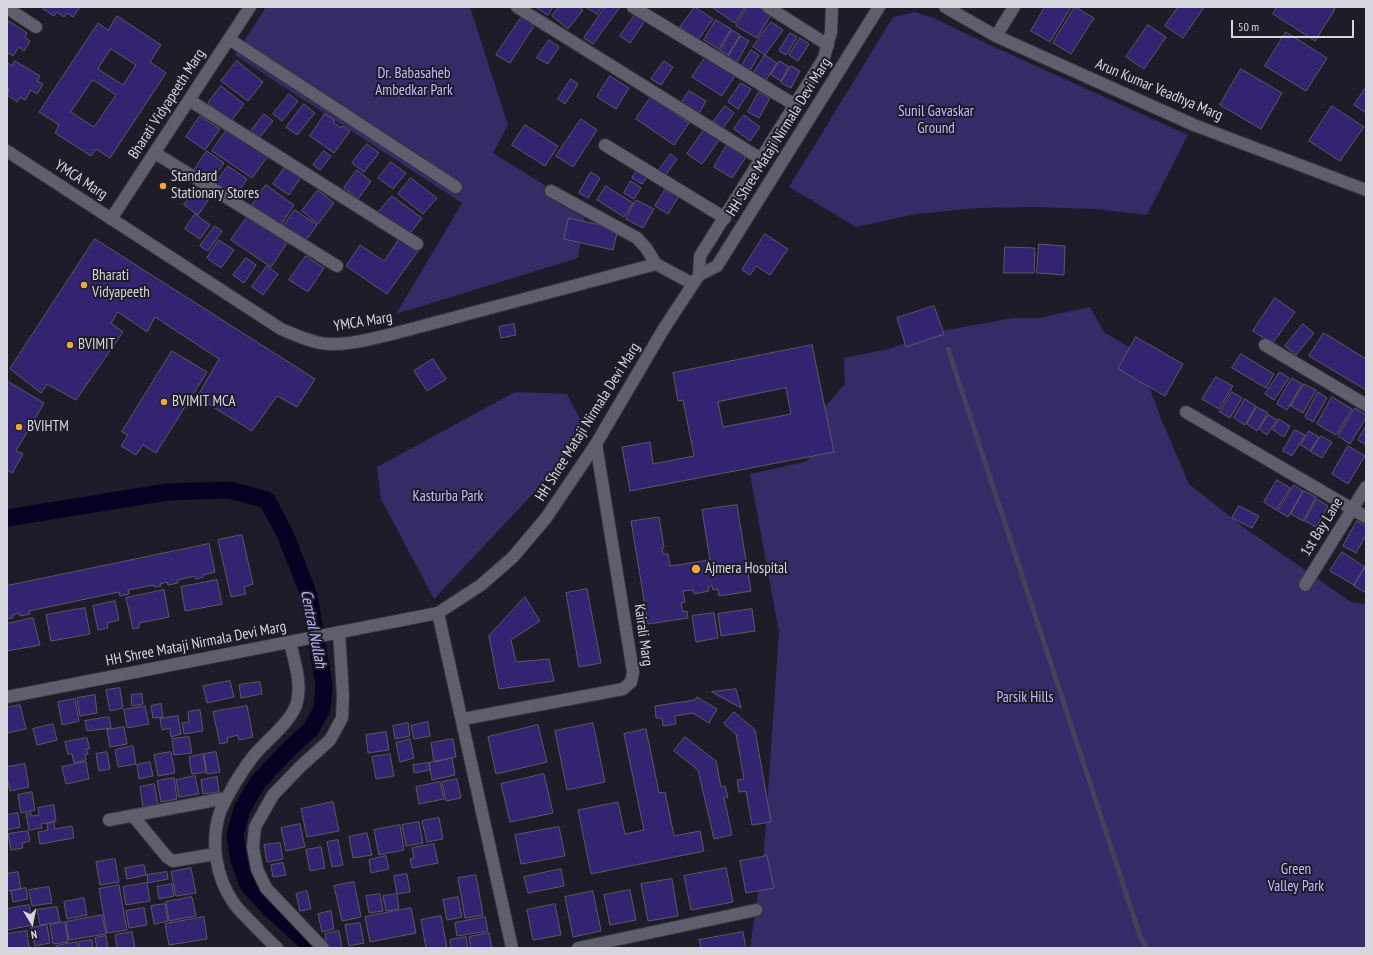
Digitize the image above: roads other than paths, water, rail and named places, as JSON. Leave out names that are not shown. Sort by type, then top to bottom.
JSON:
[{"type":"street","name":"Bharati Vidyapeeth Marg","points":[[112,219],[250,7]]},
{"type":"street","points":[[518,7],[761,159]]},
{"type":"street","points":[[633,7],[795,105]]},
{"type":"street","points":[[768,7],[828,45]]},
{"type":"street","name":"HH Shree Mataji Nirmala Devi Marg","points":[[7,697],[438,613],[481,585],[513,557],[546,518],[596,444],[663,330],[696,279],[700,256],[824,58],[831,32],[832,7]]},
{"type":"street","name":"HH Shree Mataji Nirmala Devi Marg","points":[[696,279],[717,266],[878,7]]},
{"type":"street","name":"Arun Kumar Veadhya Marg","points":[[946,7],[996,36],[1194,125],[1366,190]]},
{"type":"street","points":[[996,36],[1014,7]]},
{"type":"street","points":[[7,8],[36,27]]},
{"type":"street","points":[[229,39],[456,188]]},
{"type":"street","points":[[189,100],[416,244]]},
{"type":"street","points":[[605,145],[725,218]]},
{"type":"street","name":"YMCA Marg","points":[[7,151],[281,329],[304,338],[328,344],[354,342],[396,333],[656,264]]},
{"type":"street","points":[[155,152],[337,266]]},
{"type":"street","points":[[551,191],[637,238],[646,248],[656,264],[696,279]]},
{"type":"street","points":[[1265,345],[1366,406]]},
{"type":"street","points":[[1186,412],[1366,517]]},
{"type":"street","name":"Kairali Marg","points":[[463,719],[622,689],[631,682],[633,672],[596,444]]},
{"type":"street","name":"1st Bay Lane","points":[[1305,585],[1366,487]]},
{"type":"street","points":[[438,613],[463,719],[512,948]]},
{"type":"street","points":[[323,948],[266,888],[257,869],[253,847],[255,827],[273,795],[300,767],[330,740],[342,718],[343,696],[335,633]]},
{"type":"street","points":[[277,948],[234,904],[226,890],[220,875],[215,854],[216,832],[220,814],[226,798],[246,764],[290,715],[297,703],[299,689],[294,641]]},
{"type":"street","points":[[109,820],[226,798]]},
{"type":"street","points":[[133,816],[167,857],[173,861],[215,854]]},
{"type":"street","points":[[578,948],[756,910]]},
{"type":"waterway","points":[[948,349],[1140,936],[1147,948]]},
{"type":"waterway","name":"Central Nullah","points":[[7,518],[167,492],[230,490],[267,500],[285,534],[309,595],[324,685],[322,709],[311,729],[288,750],[258,782],[242,809],[235,835],[239,861],[248,885],[270,909],[311,948]]},
{"type":"place","name":"Standard Stationary Stores","points":[[163,186]]},
{"type":"place","name":"Bharati Vidyapeeth","points":[[84,285]]},
{"type":"place","name":"BVIMIT","points":[[70,345]]},
{"type":"place","name":"BVIMIT MCA","points":[[164,402]]},
{"type":"place","name":"BVIHTM","points":[[19,427]]},
{"type":"place","name":"Ajmera Hospital","points":[[696,569]]},
{"type":"park label","name":"Dr. Babasaheb Ambedkar Park","points":[[414,82]]},
{"type":"park label","name":"Sunil Gavaskar Ground","points":[[936,120]]},
{"type":"park label","name":"Kasturba Park","points":[[448,497]]},
{"type":"park label","name":"Parsik Hills","points":[[1025,698]]},
{"type":"park label","name":"Green Valley Park","points":[[1296,878]]}]
